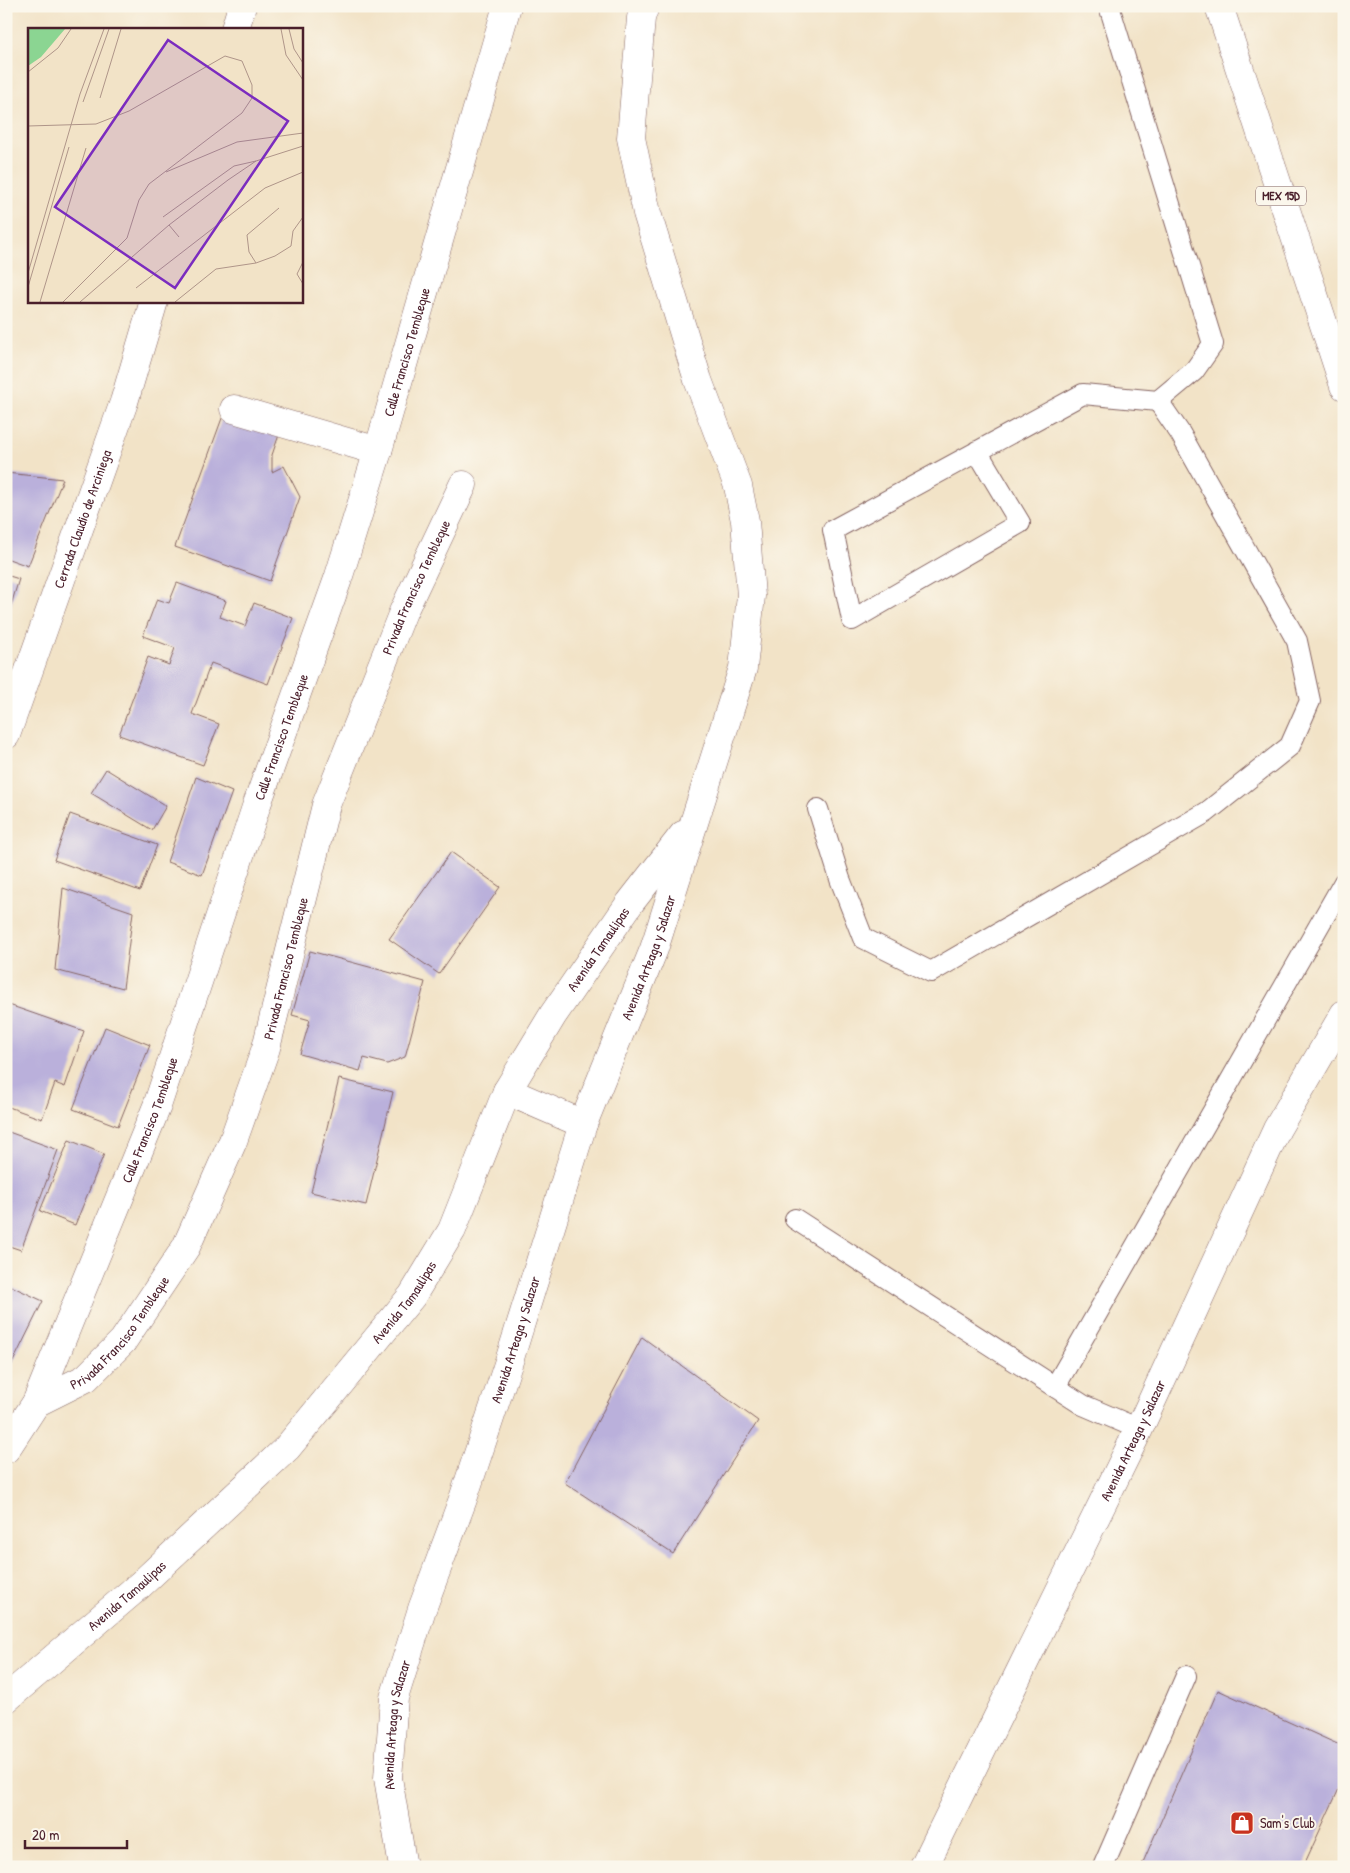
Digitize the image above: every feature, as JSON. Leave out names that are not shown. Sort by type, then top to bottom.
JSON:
[{"type":"main road","points":[[235,28],[242,6]]},
{"type":"main road","name":"Calle Francisco Tembleque","points":[[6,1449],[36,1403],[157,1106],[256,807],[338,579],[378,451],[507,6]]},
{"type":"main road","name":"Avenida Arteaga y Salazar","points":[[402,1867],[388,1778],[394,1698],[422,1609],[463,1499],[507,1367],[583,1124],[654,949],[743,668],[751,596],[745,521],[738,486],[698,380],[647,213],[631,138],[641,18],[645,6]]},
{"type":"main road","name":"MEX 15D","points":[[1219,6],[1344,386]]},
{"type":"main road","name":"Cerrada Claudio de Arciniega","points":[[6,735],[124,402],[154,302]]},
{"type":"main road","points":[[234,409],[378,451]]},
{"type":"main road","name":"Privada Francisco Tembleque","points":[[36,1403],[86,1378],[123,1341],[186,1247],[233,1141],[266,1048],[326,805],[403,612],[463,484]]},
{"type":"main road","name":"Avenida Tamaulipas","points":[[6,1699],[140,1585],[287,1448],[406,1304],[452,1230],[507,1091],[553,1016],[630,903],[694,822]]},
{"type":"main road","name":"Avenida Arteaga y Salazar","points":[[924,1867],[1138,1429],[1277,1129],[1344,1014]]},
{"type":"main road","points":[[507,1091],[583,1124]]},
{"type":"lane","points":[[978,451],[1020,523],[852,620],[833,530],[978,451],[1083,394],[1158,401],[1194,371],[1213,344],[1109,6]]},
{"type":"lane","points":[[818,809],[840,880],[863,938],[931,972],[1207,812],[1290,746],[1310,701],[1297,641],[1180,433],[1158,401]]},
{"type":"lane","points":[[1055,1387],[1344,882]]},
{"type":"lane","points":[[795,1219],[1083,1405],[1138,1429]]},
{"type":"lane","points":[[1103,1867],[1186,1676]]},
{"type":"building","points":[[225,410],[281,429],[272,455],[272,472],[284,466],[300,497],[270,581],[175,547]]},
{"type":"building","points":[[6,473],[63,479],[28,566],[6,558]]},
{"type":"building","points":[[6,575],[19,579],[7,618],[6,618]]},
{"type":"building","points":[[177,583],[226,601],[220,617],[245,626],[254,603],[293,618],[268,684],[211,663],[192,714],[219,724],[203,765],[119,735],[148,657],[169,665],[175,648],[143,636],[157,599],[169,603]]},
{"type":"building","points":[[106,769],[166,806],[152,830],[91,793]]},
{"type":"building","points":[[196,777],[232,792],[202,875],[167,862]]},
{"type":"building","points":[[70,814],[157,845],[140,891],[54,860]]},
{"type":"building","points":[[451,852],[500,887],[439,974],[389,939]]},
{"type":"building","points":[[63,888],[133,912],[123,988],[55,970]]},
{"type":"building","points":[[310,951],[425,982],[405,1057],[387,1064],[364,1058],[360,1071],[300,1054],[310,1020],[292,1015]]},
{"type":"building","points":[[6,1004],[84,1031],[65,1087],[55,1083],[42,1119],[6,1106]]},
{"type":"building","points":[[105,1027],[150,1045],[118,1126],[73,1109]]},
{"type":"building","points":[[339,1079],[393,1092],[366,1205],[311,1192]]},
{"type":"building","points":[[6,1131],[58,1150],[21,1250],[6,1245]]},
{"type":"building","points":[[69,1140],[104,1154],[75,1225],[40,1211]]},
{"type":"building","points":[[11,1286],[43,1301],[6,1376],[6,1295]]},
{"type":"building","points":[[642,1337],[758,1421],[673,1554],[565,1483]]},
{"type":"building","name":"Sam's Club","points":[[1218,1690],[1344,1747],[1344,1778],[1303,1867],[1141,1867]]},
{"type":"place","name":"Sam's Club","points":[[1242,1823]]}]
